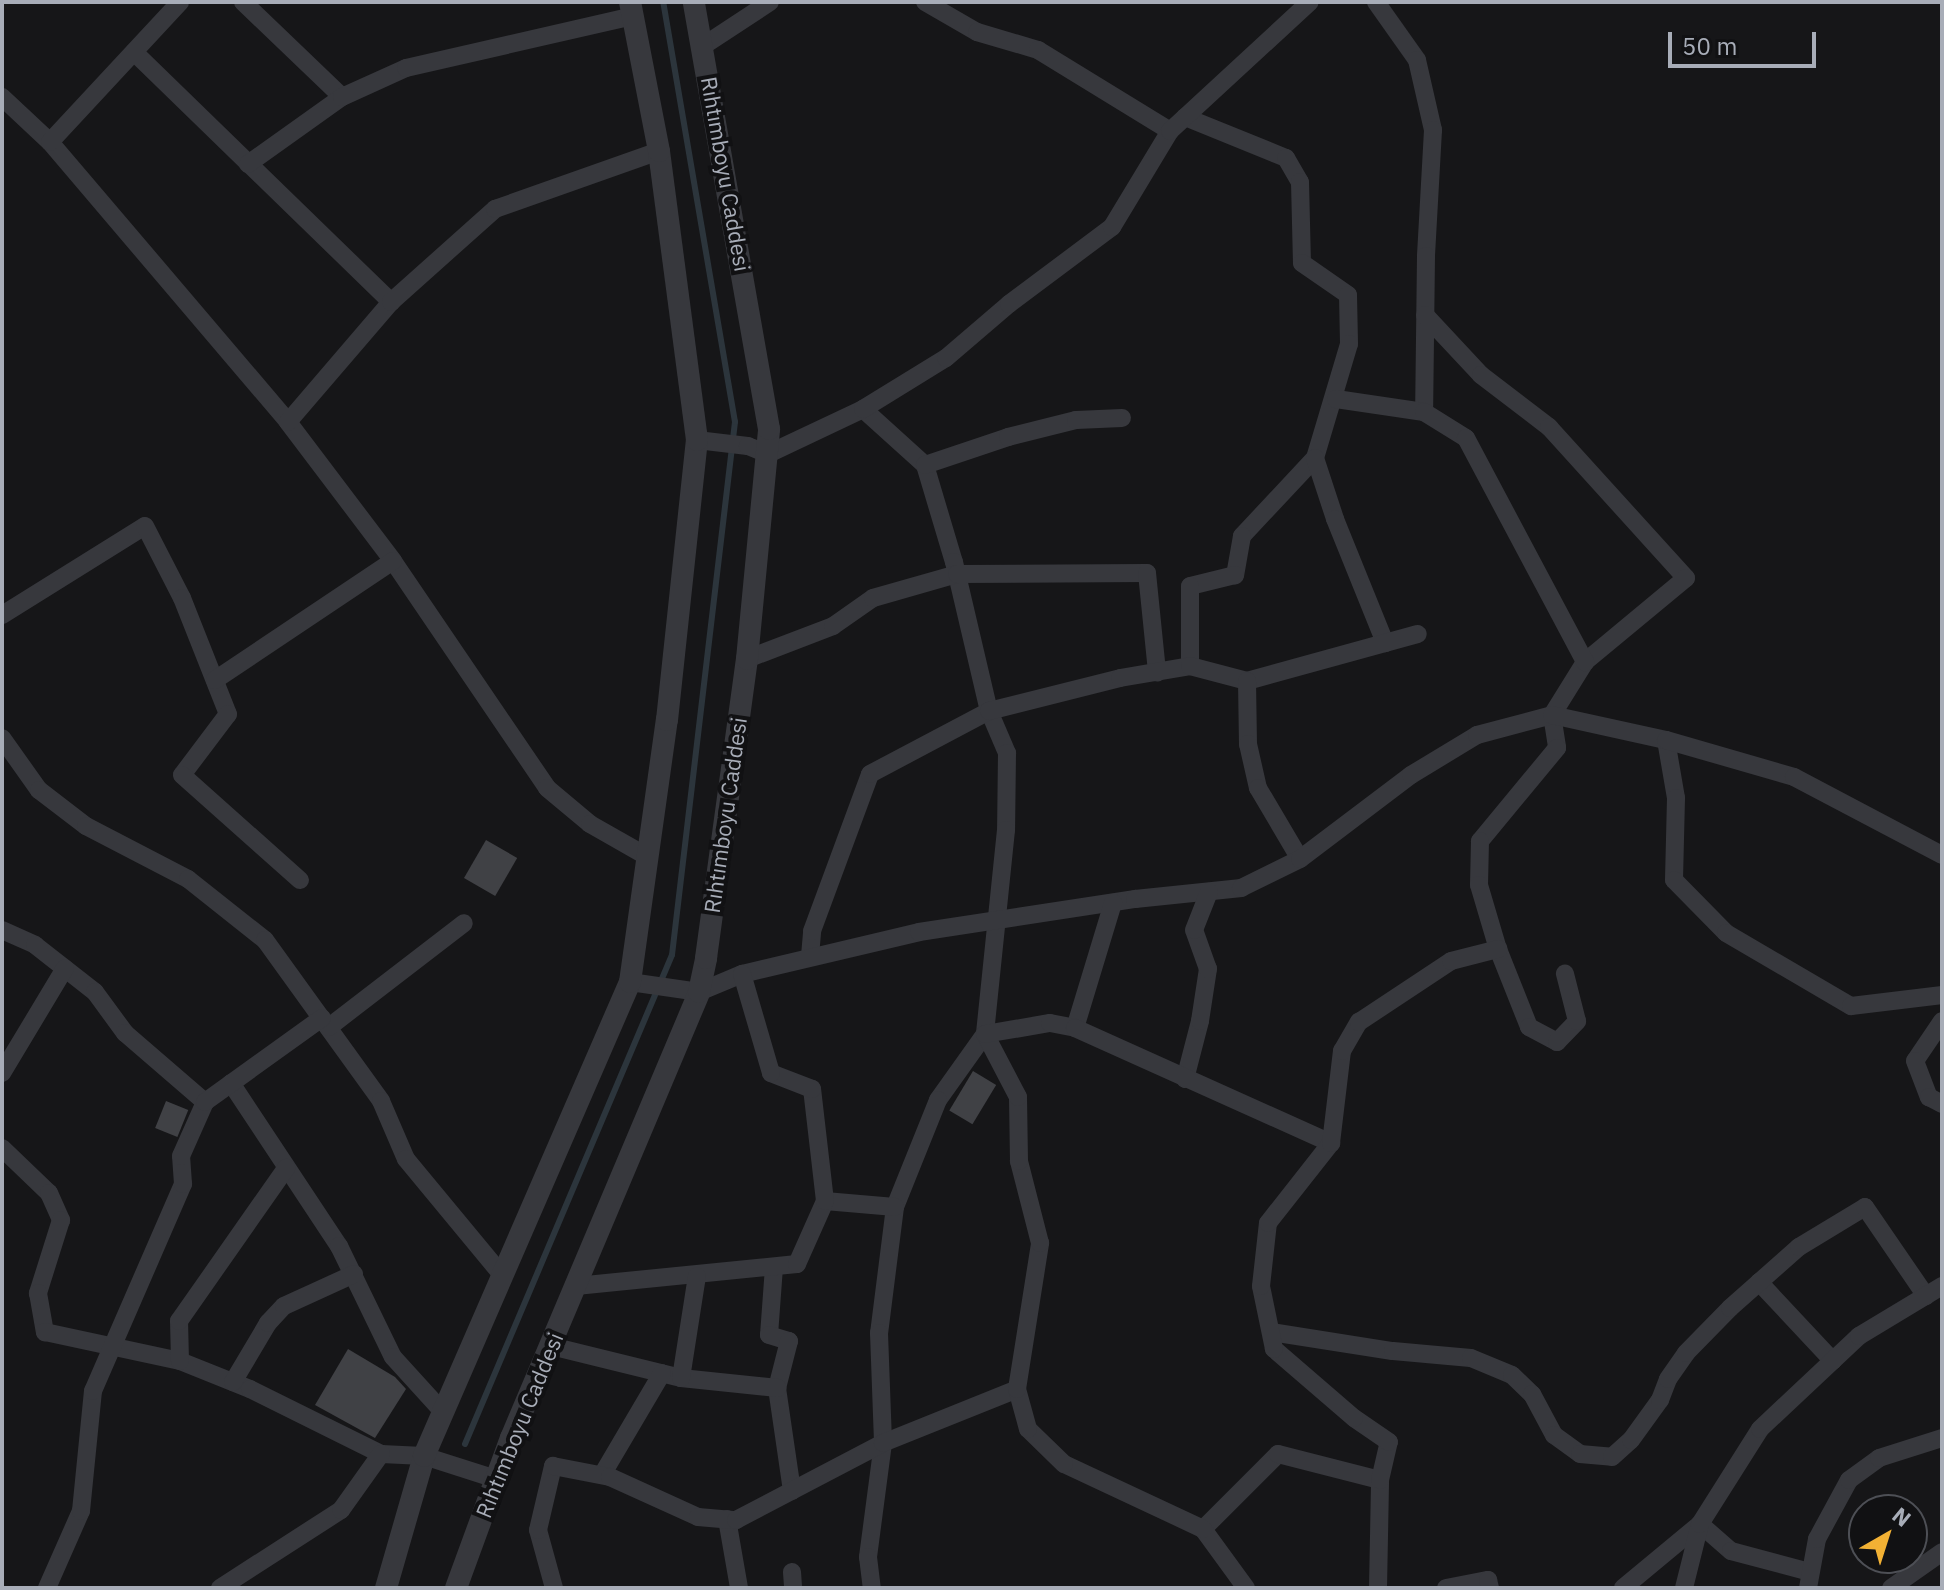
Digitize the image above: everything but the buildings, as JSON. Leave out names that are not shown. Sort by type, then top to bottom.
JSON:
[{"type":"street","points":[[50,142],[180,2]]},
{"type":"street","points":[[243,2],[342,97]]},
{"type":"street","name":"Rıhtımboyu Caddesi","points":[[456,1588],[496,1479],[699,992],[747,659],[758,450],[765,393],[694,2]]},
{"type":"street","points":[[703,46],[770,2]]},
{"type":"street","points":[[925,2],[977,32],[1038,50],[1170,131]]},
{"type":"street","points":[[705,442],[758,450],[863,409],[946,358],[1009,304],[1112,227],[1170,131],[1310,2]]},
{"type":"street","points":[[1381,4],[1417,60],[1433,130],[1424,412]]},
{"type":"street","points":[[248,164],[342,97],[406,68],[632,9],[659,151],[705,442],[648,857],[637,983],[502,1275],[424,1456],[386,1588]]},
{"type":"street","points":[[134,52],[391,302]]},
{"type":"street","points":[[2,97],[50,142],[288,422],[393,561],[547,788],[590,824],[648,857]]},
{"type":"street","points":[[1185,117],[1286,158],[1300,182],[1302,263],[1348,295],[1349,344],[1336,399],[1315,458],[1242,536],[1235,575],[1190,586],[1190,666]]},
{"type":"street","points":[[288,422],[391,302],[495,209],[659,151]]},
{"type":"street","points":[[1425,315],[1481,375],[1549,427],[1686,578],[1585,662],[1552,715],[1557,748],[1480,841],[1479,885],[1498,949],[1529,1027],[1557,1042],[1577,1021],[1565,974]]},
{"type":"street","points":[[1336,399],[1424,412],[1466,438],[1585,662]]},
{"type":"street","points":[[863,409],[925,465],[957,574],[989,711],[1007,753],[1006,830],[985,1034],[938,1100],[895,1207],[879,1333],[883,1443],[868,1557],[872,1588]]},
{"type":"street","points":[[925,465],[1008,437],[1076,420],[1122,418]]},
{"type":"street","points":[[1315,458],[1335,519],[1385,643]]},
{"type":"street","points":[[2,615],[145,526],[182,598],[228,714],[182,775],[300,880]]},
{"type":"street","points":[[215,680],[393,561]]},
{"type":"street","points":[[747,659],[833,626],[873,598],[957,574],[1147,573],[1157,672]]},
{"type":"street","points":[[810,956],[812,931],[870,774],[989,711],[1190,666],[1247,681],[1418,634]]},
{"type":"street","points":[[1247,681],[1248,744],[1258,788],[1300,859]]},
{"type":"street","points":[[637,983],[699,992],[742,974],[919,932],[998,923],[1113,903],[1241,888],[1300,859],[1411,775],[1477,735],[1552,715],[1666,740],[1794,777],[1942,855]]},
{"type":"street","points":[[2,738],[39,790],[86,826],[188,879],[265,940],[381,1101],[406,1159],[502,1275]]},
{"type":"street","points":[[1666,740],[1676,798],[1674,880],[1726,933],[1851,1006],[1942,995]]},
{"type":"street","points":[[1185,1079],[1200,1021],[1208,969],[1194,930],[1209,892]]},
{"type":"street","points":[[1075,1028],[1113,903]]},
{"type":"street","points":[[47,1588],[81,1511],[93,1391],[183,1184],[181,1156],[205,1102],[326,1023],[464,923]]},
{"type":"street","points":[[2,930],[35,945],[95,992],[125,1033],[205,1102]]},
{"type":"street","points":[[1378,1588],[1380,1480],[1389,1442],[1354,1418],[1274,1349],[1261,1286],[1268,1223],[1331,1143],[1342,1051],[1359,1022],[1451,961],[1498,949]]},
{"type":"street","points":[[2,1073],[65,968]]},
{"type":"street","points":[[576,1286],[797,1264],[825,1201],[812,1089],[771,1073],[742,974]]},
{"type":"street","points":[[1942,1021],[1915,1061],[1929,1097],[1942,1104]]},
{"type":"street","points":[[985,1034],[1050,1023],[1075,1028],[1331,1143]]},
{"type":"street","points":[[985,1034],[1018,1097],[1019,1161],[1040,1243],[1017,1389],[1028,1429],[1064,1464],[1203,1529],[1246,1588]]},
{"type":"street","points":[[231,1083],[354,1274],[393,1357],[443,1412]]},
{"type":"street","points":[[2,1148],[49,1193],[61,1220],[38,1293],[45,1332],[180,1361],[233,1382],[381,1454],[424,1456],[496,1479]]},
{"type":"street","points":[[180,1361],[179,1321],[286,1168]]},
{"type":"street","points":[[825,1201],[895,1207]]},
{"type":"street","points":[[1271,1332],[1393,1351],[1471,1358],[1512,1375],[1532,1394],[1554,1435],[1580,1454],[1612,1457],[1631,1440],[1660,1400],[1668,1379],[1686,1353],[1799,1247],[1865,1207],[1934,1291],[1859,1336],[1760,1429],[1700,1524],[1623,1588]]},
{"type":"street","points":[[774,1267],[769,1335],[789,1341],[777,1388],[792,1491]]},
{"type":"street","points":[[233,1382],[268,1323],[284,1306],[354,1274]]},
{"type":"street","points":[[681,1378],[697,1276]]},
{"type":"street","points":[[1759,1282],[1833,1361]]},
{"type":"street","points":[[551,1346],[681,1378],[777,1388]]},
{"type":"street","points":[[602,1475],[662,1373]]},
{"type":"street","points":[[552,1587],[538,1530],[553,1466],[602,1475],[698,1517],[736,1520],[883,1443],[1017,1389]]},
{"type":"street","points":[[1700,1524],[1731,1551],[1809,1580],[1817,1539],[1833,1504],[1849,1480],[1879,1458],[1942,1438]]},
{"type":"street","points":[[220,1588],[341,1510],[381,1454]]},
{"type":"street","points":[[1203,1529],[1278,1454],[1380,1480]]},
{"type":"street","points":[[727,1519],[739,1588]]},
{"type":"street","points":[[1684,1588],[1700,1524]]},
{"type":"street","points":[[1891,1588],[1942,1552]]},
{"type":"street","points":[[1446,1588],[1488,1580],[1490,1588]]},
{"type":"waterway","points":[[465,1444],[672,955],[735,422],[663,2]]}]
